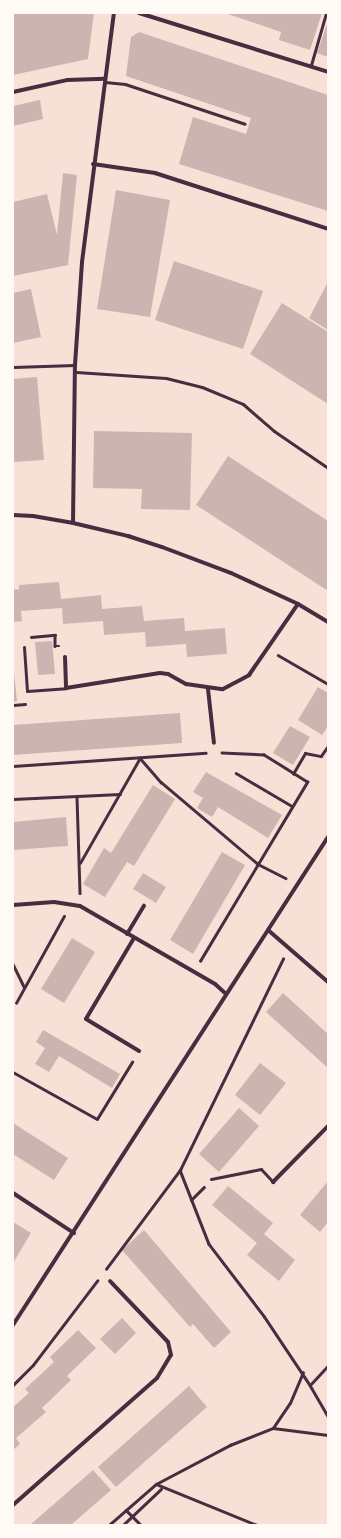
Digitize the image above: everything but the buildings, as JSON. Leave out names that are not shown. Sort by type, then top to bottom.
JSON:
[{"type":"street","points":[[73,523],[75,365],[82,262],[93,164],[114,13]]},
{"type":"street","points":[[139,13],[311,65],[328,72]]},
{"type":"street","points":[[13,92],[67,80],[105,80]]},
{"type":"street","points":[[93,164],[155,173],[328,229]]},
{"type":"street","points":[[13,515],[73,523],[128,536],[162,547],[231,573],[298,604],[328,622]]},
{"type":"street","points":[[64,657],[66,688],[168,674],[186,684],[208,689],[223,689],[249,675],[266,648],[298,604]]},
{"type":"street","points":[[208,689],[214,743]]},
{"type":"street","points":[[13,1325],[74,1233],[328,837]]},
{"type":"street","points":[[13,905],[71,904],[80,906],[226,994]]},
{"type":"street","points":[[127,934],[144,906]]},
{"type":"street","points":[[268,930],[328,982]]},
{"type":"street","points":[[134,938],[86,1019],[139,1051]]},
{"type":"street","points":[[273,1182],[328,1126]]},
{"type":"street","points":[[13,1192],[74,1233]]},
{"type":"street","points":[[13,1505],[157,1378],[171,1355],[168,1342],[110,1281]]},
{"type":"lane","points":[[311,65],[326,13]]},
{"type":"lane","points":[[105,80],[124,84],[245,124]]},
{"type":"lane","points":[[13,367],[75,365]]},
{"type":"lane","points":[[76,372],[166,378],[202,387],[243,404],[274,431],[328,468]]},
{"type":"lane","points":[[24,647],[27,691],[66,688]]},
{"type":"lane","points":[[211,1180],[261,1169],[273,1182]]},
{"type":"path","points":[[24,637],[55,635],[55,646],[64,645],[64,657]]},
{"type":"path","points":[[266,648],[328,684]]},
{"type":"path","points":[[214,743],[218,748],[216,753]]},
{"type":"path","points":[[293,774],[305,753],[321,756],[328,746]]},
{"type":"path","points":[[13,766],[140,758],[165,754],[216,753],[264,755],[307,782],[193,973]]},
{"type":"path","points":[[80,863],[140,758]]},
{"type":"path","points":[[140,758],[161,782],[258,864],[283,878],[301,881]]},
{"type":"path","points":[[236,773],[292,806]]},
{"type":"path","points":[[13,800],[120,794]]},
{"type":"path","points":[[77,797],[80,906]]},
{"type":"path","points":[[16,1003],[71,904]]},
{"type":"path","points":[[105,1271],[180,1170],[289,948]]},
{"type":"path","points":[[13,964],[24,987]]},
{"type":"path","points":[[13,1072],[97,1119],[139,1051]]},
{"type":"path","points":[[180,1170],[209,1244],[264,1316],[310,1385],[328,1416]]},
{"type":"path","points":[[191,1200],[211,1180]]},
{"type":"path","points":[[13,1385],[34,1365],[100,1277]]},
{"type":"path","points":[[310,1385],[328,1366]]},
{"type":"path","points":[[273,1428],[290,1403],[302,1374]]},
{"type":"path","points":[[109,1525],[156,1484],[230,1445],[273,1428],[328,1435]]},
{"type":"path","points":[[156,1484],[257,1525]]},
{"type":"path","points":[[123,1525],[161,1489]]},
{"type":"path","points":[[126,1510],[142,1525]]}]
